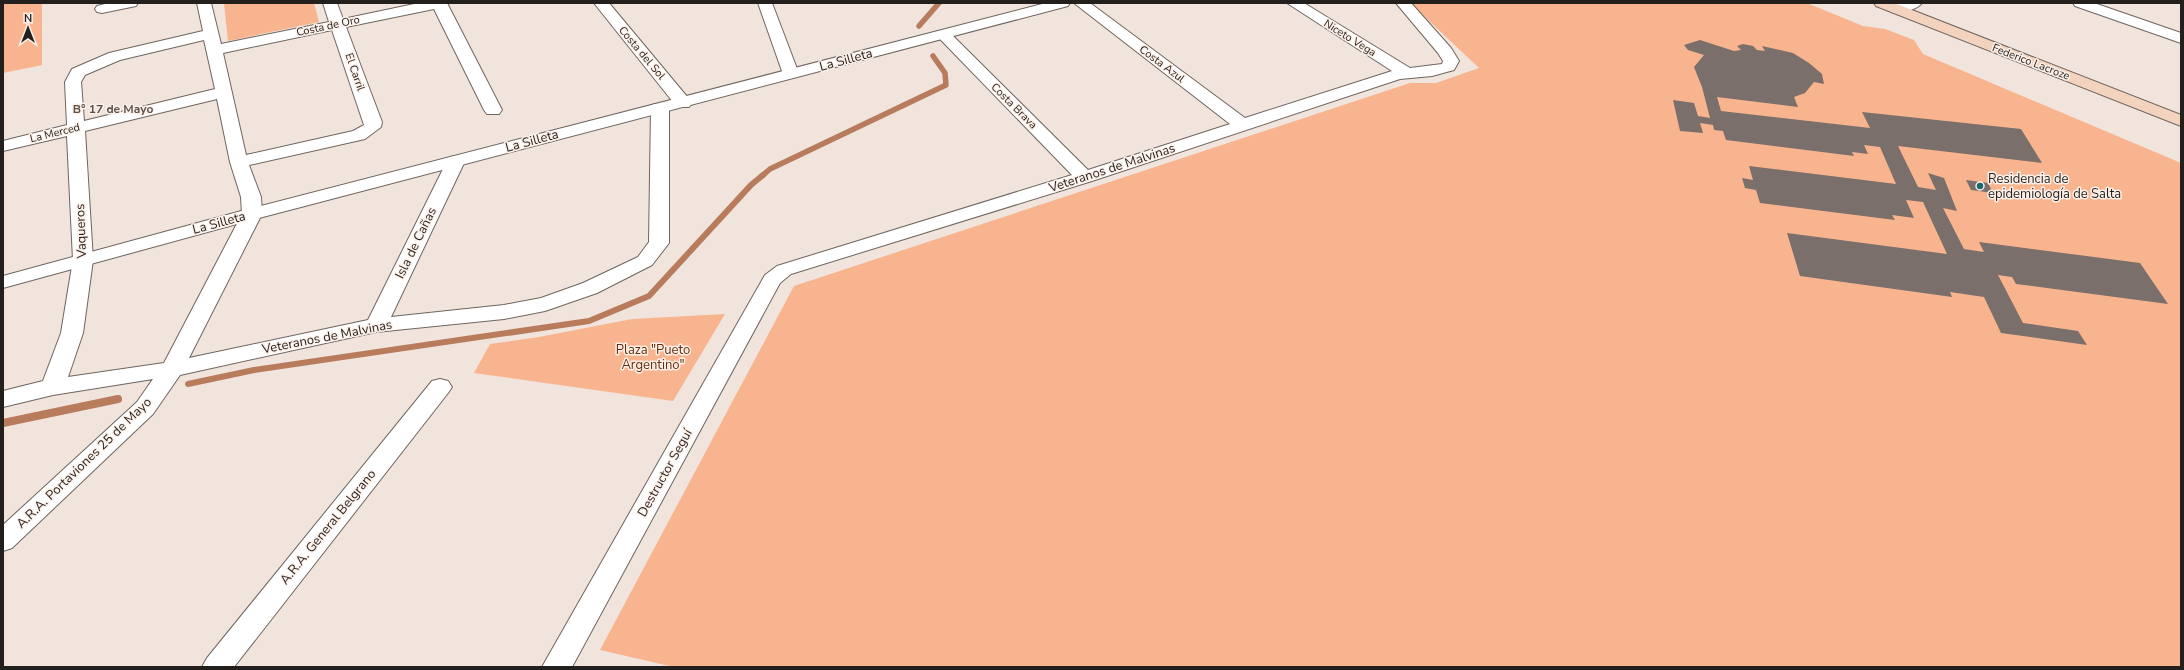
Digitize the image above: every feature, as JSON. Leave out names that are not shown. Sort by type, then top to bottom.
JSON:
[{"type":"main road","name":"Federico Lacroze","points":[[1881,3],[2181,121]]},
{"type":"main road","name":"Federico Lacroze","points":[[1914,3],[2181,108]]},
{"type":"street","points":[[102,9],[131,3]]},
{"type":"street","points":[[204,3],[239,162],[251,197],[252,214]]},
{"type":"street","name":"El Carril","points":[[239,162],[359,135],[372,127],[373,122],[330,3]]},
{"type":"street","points":[[440,3],[493,110]]},
{"type":"street","name":"Costa de Oro","points":[[215,50],[440,3]]},
{"type":"street","name":"Costa del Sol","points":[[601,3],[683,102]]},
{"type":"street","points":[[765,3],[791,74]]},
{"type":"street","name":"La Silleta","points":[[3,282],[252,214],[1063,3]]},
{"type":"street","name":"Costa Azul","points":[[1081,3],[1243,125]]},
{"type":"street","name":"Niceto Vega","points":[[1294,3],[1407,74]]},
{"type":"street","name":"Veteranos de Malvinas","points":[[772,279],[784,270],[1085,177],[1398,74],[1432,71],[1448,67],[1451,61],[1445,51],[1402,3]]},
{"type":"street","points":[[1896,9],[1914,3]]},
{"type":"street","points":[[2080,3],[2181,38]]},
{"type":"street","name":"Vaqueros","points":[[53,387],[72,333],[83,260],[73,82],[78,72],[116,56],[212,34]]},
{"type":"street","name":"Costa Brava","points":[[943,34],[1085,177]]},
{"type":"street","name":"La Merced","points":[[3,146],[224,92]]},
{"type":"street","name":"Veteranos de Malvinas","points":[[3,399],[53,387],[172,369],[376,325],[504,312],[545,304],[590,288],[645,261],[659,243],[660,108]]},
{"type":"street","name":"Isla de Cañas","points":[[376,325],[456,161]]},
{"type":"street","name":"A.R.A. Portaviones 25 de Mayo","points":[[3,541],[144,408],[172,369],[252,214]]},
{"type":"street","name":"Destructor Seguí","points":[[557,667],[772,279]]},
{"type":"street","name":"A.R.A. General Belgrano","points":[[217,667],[440,387]]},
{"type":"green space","points":[[3,3],[42,3],[42,65],[3,73]]},
{"type":"green space","points":[[224,3],[314,3],[319,22],[228,41]]},
{"type":"green space","points":[[1410,3],[1807,3],[1863,26],[1885,29],[1914,40],[1923,54],[2181,163],[2181,667],[674,667],[600,650],[794,286],[1410,83],[1436,83],[1479,68]]},
{"type":"green space","name":"Plaza \"Pueto Argentino\"","points":[[725,314],[673,401],[474,373],[490,344],[539,337],[632,319]]},
{"type":"building","points":[[1700,40],[1734,51],[1741,50],[1737,46],[1743,44],[1753,46],[1757,50],[1765,51],[1762,46],[1793,53],[1809,63],[1822,74],[1824,84],[1814,82],[1805,93],[1794,97],[1798,107],[1717,97],[1721,111],[1870,128],[1862,112],[2021,129],[2042,163],[1898,146],[1918,187],[1936,190],[1928,173],[1944,178],[1957,211],[1943,208],[1964,249],[1984,252],[1979,242],[2140,263],[2168,304],[2016,284],[2012,277],[1998,275],[2023,323],[2078,331],[2087,345],[2001,333],[1984,297],[1950,292],[1952,297],[1800,276],[1787,233],[1947,254],[1923,202],[1906,200],[1914,218],[1892,215],[1895,220],[1760,203],[1756,190],[1745,188],[1742,178],[1753,180],[1749,166],[1896,184],[1880,147],[1864,145],[1868,154],[1852,152],[1854,156],[1726,140],[1723,131],[1714,130],[1713,125],[1700,123],[1703,133],[1680,131],[1673,100],[1694,103],[1698,116],[1710,118],[1702,87],[1694,67],[1704,55],[1688,50],[1684,45]]},
{"type":"building","name":"Residencia de epidemiología de Salta","points":[[1966,180],[1988,183],[1993,193],[1971,190]]},
{"type":"waterway","points":[[919,26],[939,3]]},
{"type":"waterway","points":[[762,176],[770,169],[946,85],[945,73],[933,56]]},
{"type":"waterway","points":[[188,384],[254,370],[589,321],[649,296],[751,185],[763,175]]},
{"type":"waterway","points":[[3,423],[118,399]]},
{"type":"place","name":"Residencia de epidemiología de Salta","points":[[1980,186]]},
{"type":"district","name":"B° 17 de Mayo","points":[[113,109]]}]
